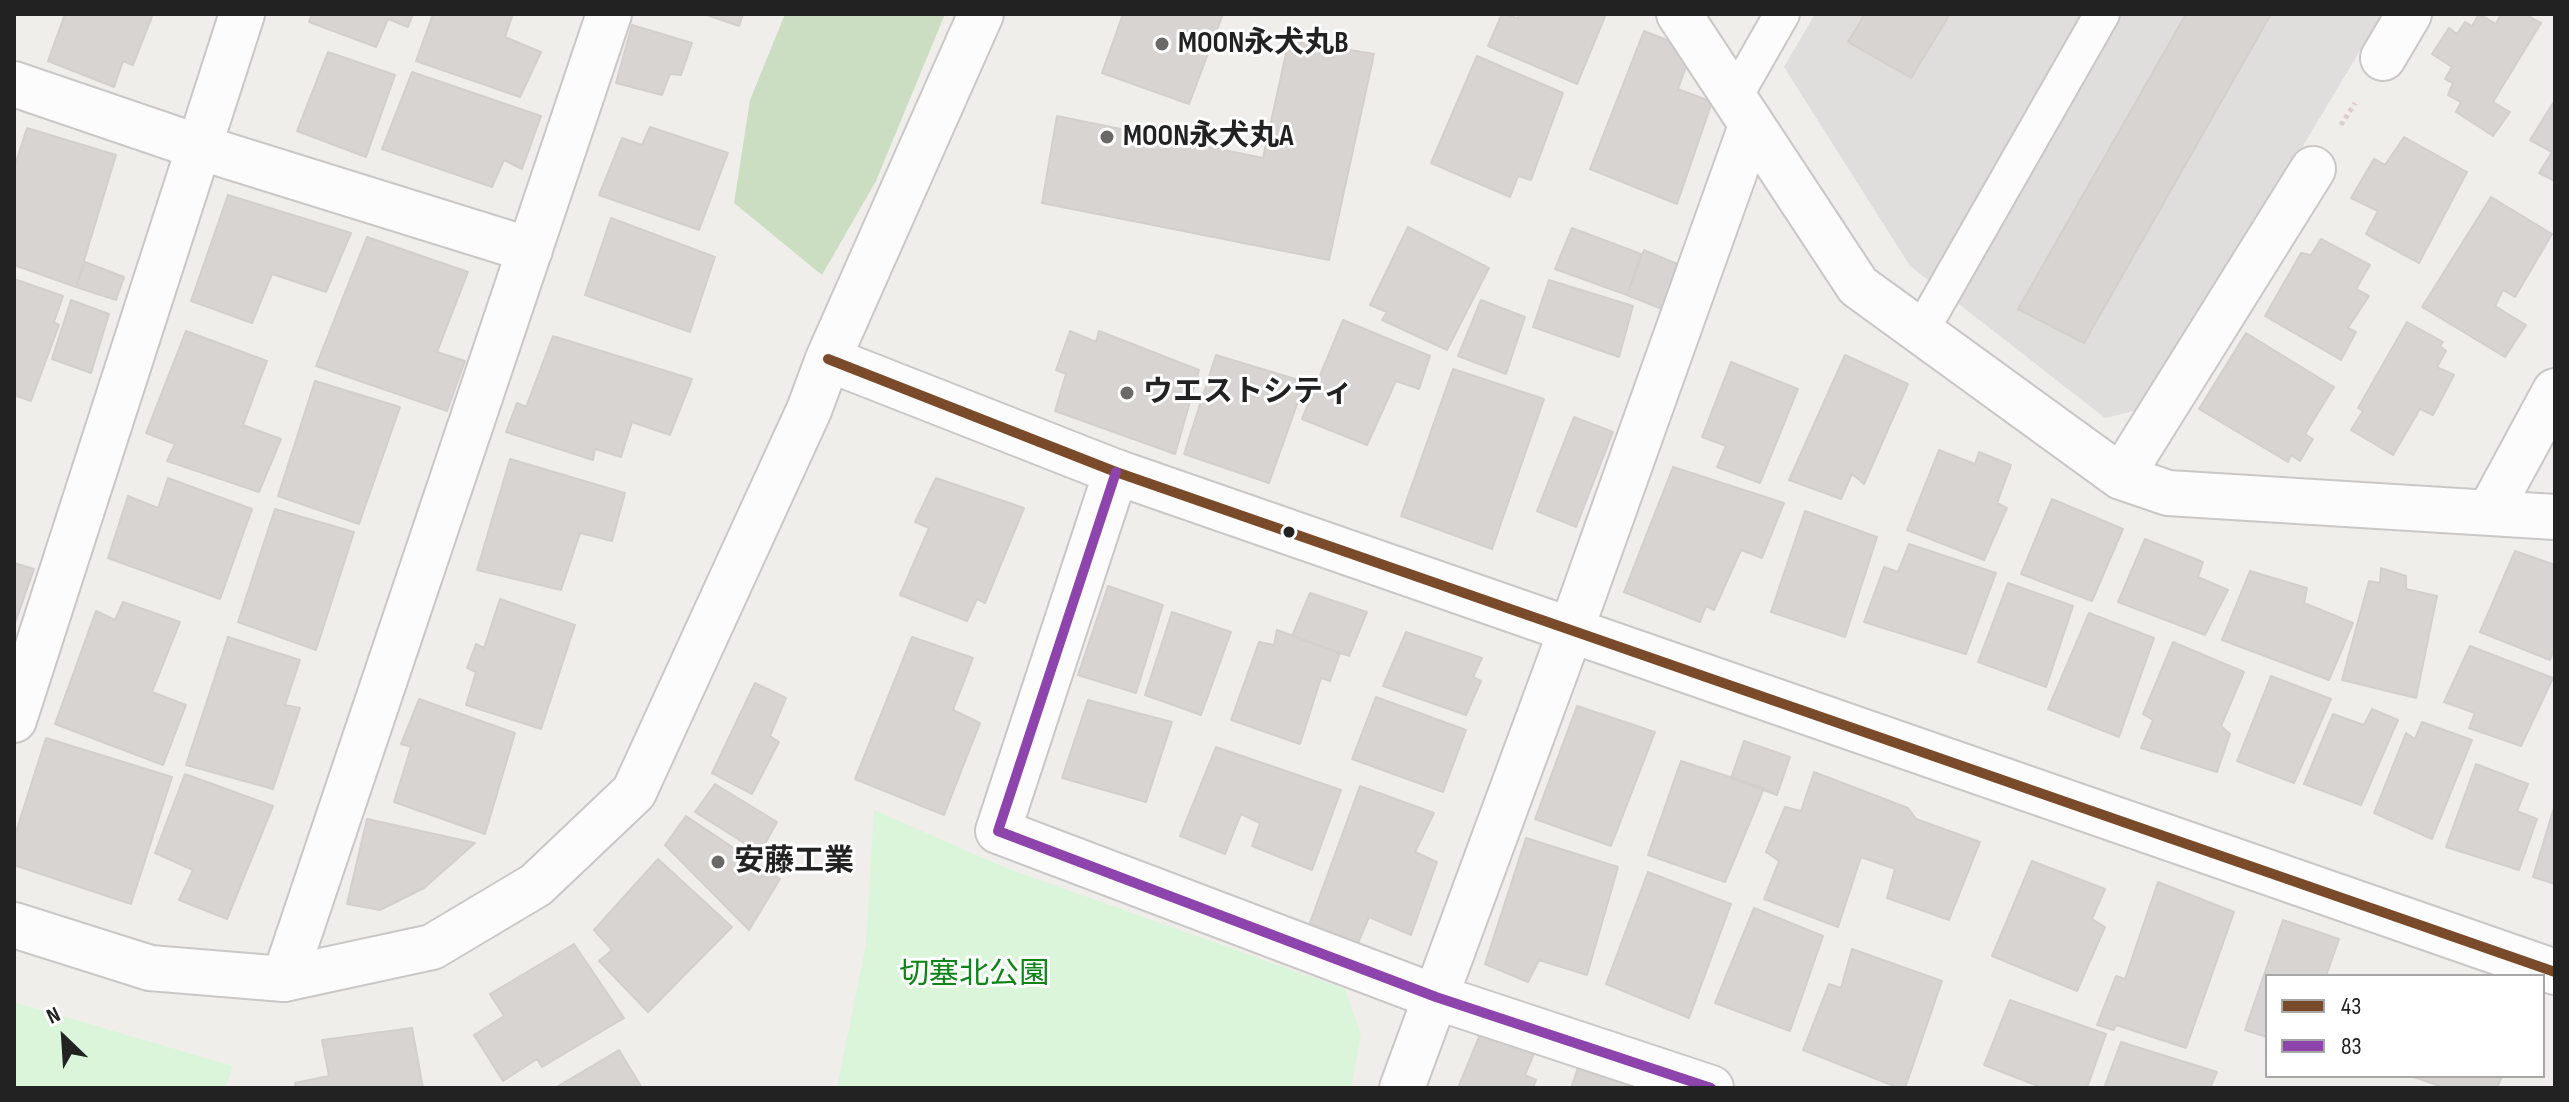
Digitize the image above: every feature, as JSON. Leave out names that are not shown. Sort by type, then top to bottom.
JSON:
[{"type":"street","points":[[14,720],[242,14]]},
{"type":"street","points":[[284,979],[609,14]]},
{"type":"street","points":[[14,925],[150,968],[284,979],[432,947],[536,885],[634,792],[809,410],[828,359],[981,14]]},
{"type":"street","points":[[1679,14],[1858,286],[2121,477],[2168,493],[2555,517]]},
{"type":"street","points":[[2383,58],[2409,14]]},
{"type":"street","points":[[14,84],[199,147],[530,250]]},
{"type":"street","points":[[1402,1088],[1571,630],[1742,112]]},
{"type":"street","points":[[2121,477],[2313,169]]},
{"type":"street","points":[[828,359],[1116,472],[2555,972]]},
{"type":"street","points":[[2489,513],[2555,391]]},
{"type":"street","points":[[1116,472],[998,831],[1436,997],[1711,1088]]},
{"type":"lane","points":[[1742,112],[1782,14]]},
{"type":"lane","points":[[1921,331],[2102,14]]},
{"type":"path","points":[[2313,169],[2383,58]]},
{"type":"shaded area","points":[[1815,14],[2382,14],[2146,408],[2105,418],[1910,266],[1784,67]]},
{"type":"green space","points":[[785,14],[945,14],[876,181],[822,275],[734,203],[750,100]]},
{"type":"green space","name":"切塞北公園","points":[[874,810],[1006,868],[1345,989],[1361,1035],[1351,1088],[837,1088],[866,944]]},
{"type":"green space","points":[[14,1002],[233,1066],[225,1088],[14,1088]]},
{"type":"building","points":[[65,14],[153,14],[133,65],[123,61],[114,87],[48,61]]},
{"type":"building","points":[[312,14],[413,14],[408,27],[388,19],[376,47],[309,22]]},
{"type":"building","points":[[433,14],[513,14],[505,37],[541,52],[520,97],[416,61]]},
{"type":"building","points":[[704,14],[743,14],[739,26]]},
{"type":"building","name":"MOON永犬丸B","points":[[1123,14],[1223,14],[1189,104],[1102,73]]},
{"type":"building","points":[[1502,14],[1518,18],[1519,14],[1606,14],[1577,84],[1488,46]]},
{"type":"building","points":[[1865,14],[1950,14],[1911,78],[1848,42]]},
{"type":"building","points":[[2186,14],[2271,14],[2084,343],[2018,309]]},
{"type":"building","points":[[2479,14],[2496,24],[2501,14],[2524,14],[2541,23],[2493,102],[2510,112],[2493,136],[2456,112],[2461,102],[2448,95],[2453,83],[2445,79],[2452,67],[2432,54],[2449,28],[2457,34],[2465,22],[2472,26]]},
{"type":"building","points":[[632,25],[692,43],[681,75],[670,74],[662,95],[616,83]]},
{"type":"building","points":[[1644,31],[1692,50],[1678,89],[1712,102],[1677,204],[1590,169]]},
{"type":"building","name":"MOON永犬丸A","points":[[1289,40],[1374,54],[1329,260],[1042,203],[1057,116],[1263,158]]},
{"type":"building","points":[[328,52],[395,75],[366,157],[297,131]]},
{"type":"building","points":[[1477,56],[1563,93],[1531,180],[1518,176],[1510,197],[1431,163]]},
{"type":"building","points":[[412,72],[541,116],[522,169],[504,160],[492,187],[382,149]]},
{"type":"building","points":[[2555,100],[2555,181],[2539,173],[2552,152],[2530,140]]},
{"type":"building","points":[[650,127],[728,153],[699,230],[599,195],[622,138],[642,145]]},
{"type":"building","points":[[27,128],[116,155],[76,287],[14,265],[14,168]]},
{"type":"building","points":[[2404,137],[2467,172],[2419,263],[2366,234],[2378,211],[2351,198],[2374,159],[2385,165]]},
{"type":"building","points":[[228,195],[351,233],[326,292],[272,274],[252,323],[191,301]]},
{"type":"building","points":[[2491,197],[2552,234],[2515,297],[2503,290],[2495,306],[2526,325],[2505,357],[2422,307]]},
{"type":"building","points":[[611,218],[715,257],[690,332],[585,295]]},
{"type":"building","points":[[1408,227],[1489,268],[1447,350],[1382,320],[1387,312],[1370,305]]},
{"type":"building","points":[[1572,228],[1641,254],[1627,295],[1555,269]]},
{"type":"building","points":[[367,237],[468,272],[437,352],[465,361],[447,411],[316,366]]},
{"type":"building","points":[[2321,239],[2370,265],[2356,289],[2369,296],[2348,328],[2356,332],[2341,360],[2265,316],[2301,253],[2311,255]]},
{"type":"building","points":[[1644,250],[1677,264],[1662,309],[1627,295]]},
{"type":"building","points":[[85,262],[124,277],[116,300],[76,287]]},
{"type":"building","points":[[14,279],[63,296],[54,322],[59,325],[31,401],[14,395]]},
{"type":"building","points":[[1549,280],[1633,306],[1619,357],[1533,327]]},
{"type":"building","points":[[71,300],[109,314],[91,373],[52,359]]},
{"type":"building","points":[[1481,300],[1525,317],[1506,374],[1458,356]]},
{"type":"building","points":[[1343,320],[1430,356],[1419,389],[1396,381],[1367,445],[1302,419]]},
{"type":"building","points":[[2407,322],[2443,342],[2440,346],[2446,351],[2437,367],[2454,375],[2433,415],[2420,409],[2393,455],[2351,430],[2363,411],[2358,408]]},
{"type":"building","points":[[186,331],[267,361],[243,425],[281,439],[259,492],[167,461],[175,444],[146,433]]},
{"type":"building","name":"ウエストシティ","points":[[1070,331],[1096,342],[1099,331],[1199,370],[1175,454],[1055,411],[1066,374],[1056,370]]},
{"type":"building","points":[[2246,333],[2334,387],[2305,434],[2313,439],[2300,461],[2291,455],[2288,462],[2199,409]]},
{"type":"building","points":[[553,336],[692,379],[670,435],[632,422],[621,457],[595,449],[593,460],[506,432],[517,403],[526,407]]},
{"type":"building","points":[[1216,355],[1305,382],[1269,483],[1184,454]]},
{"type":"building","points":[[1845,355],[1908,384],[1864,484],[1852,474],[1841,499],[1789,480]]},
{"type":"building","points":[[1731,362],[1798,389],[1760,483],[1717,467],[1726,446],[1702,437]]},
{"type":"building","points":[[1453,369],[1544,399],[1492,549],[1401,516]]},
{"type":"building","points":[[315,381],[400,407],[359,524],[278,496]]},
{"type":"building","points":[[1574,417],[1613,432],[1576,527],[1537,511]]},
{"type":"building","points":[[1939,450],[1975,464],[1979,452],[2011,465],[1997,503],[2007,508],[1984,560],[1907,530]]},
{"type":"building","points":[[510,459],[625,493],[612,541],[580,533],[561,590],[477,570]]},
{"type":"building","points":[[1673,467],[1784,503],[1762,558],[1741,550],[1714,610],[1706,606],[1700,622],[1624,592]]},
{"type":"building","points":[[168,478],[252,509],[220,599],[108,558],[128,496],[158,508]]},
{"type":"building","points":[[936,478],[1024,508],[985,603],[977,599],[967,621],[900,595],[929,528],[915,522]]},
{"type":"building","points":[[2052,499],[2123,529],[2092,601],[2021,574]]},
{"type":"building","points":[[275,509],[354,532],[316,650],[238,622]]},
{"type":"building","points":[[1805,511],[1877,537],[1845,637],[1771,612]]},
{"type":"building","points":[[2145,539],[2203,562],[2198,577],[2228,590],[2205,635],[2118,602]]},
{"type":"building","points":[[1909,544],[1996,573],[1966,654],[1864,622],[1884,567],[1898,572]]},
{"type":"building","points":[[2515,551],[2555,565],[2555,647],[2550,660],[2480,632]]},
{"type":"building","points":[[14,563],[34,569],[14,626]]},
{"type":"building","points":[[2381,568],[2406,576],[2406,589],[2437,596],[2416,698],[2342,680],[2369,581],[2380,583]]},
{"type":"building","points":[[2250,571],[2307,588],[2304,603],[2353,623],[2329,680],[2222,640]]},
{"type":"building","points":[[2008,583],[2073,606],[2046,687],[1978,662]]},
{"type":"building","points":[[1108,586],[1163,605],[1136,693],[1078,675]]},
{"type":"building","points":[[1310,593],[1367,612],[1349,656],[1292,636]]},
{"type":"building","points":[[500,599],[575,625],[541,729],[466,705],[476,672],[467,668],[476,644],[484,648]]},
{"type":"building","points":[[123,602],[180,622],[152,692],[186,705],[163,765],[55,724],[96,611],[115,620]]},
{"type":"building","points":[[1172,612],[1231,632],[1201,715],[1145,695]]},
{"type":"building","points":[[2089,613],[2154,638],[2119,737],[2048,709]]},
{"type":"building","points":[[1277,630],[1340,653],[1330,681],[1321,678],[1300,744],[1231,720],[1259,642],[1274,645]]},
{"type":"building","points":[[1406,632],[1482,658],[1473,677],[1481,681],[1466,715],[1383,686]]},
{"type":"building","points":[[228,637],[300,660],[285,705],[300,708],[273,789],[186,765]]},
{"type":"building","points":[[912,637],[973,658],[953,710],[980,723],[944,815],[855,779]]},
{"type":"building","points":[[2173,642],[2244,672],[2221,726],[2230,734],[2217,772],[2141,748],[2153,720],[2143,714]]},
{"type":"building","points":[[2470,646],[2553,678],[2521,746],[2469,728],[2475,713],[2444,702]]},
{"type":"building","points":[[2271,676],[2331,699],[2294,783],[2237,761]]},
{"type":"building","points":[[755,683],[786,698],[770,736],[779,742],[752,794],[712,773]]},
{"type":"building","points":[[1376,697],[1466,730],[1443,792],[1352,759]]},
{"type":"building","points":[[419,699],[515,733],[485,834],[394,802],[411,747],[401,744]]},
{"type":"building","points":[[1088,700],[1172,722],[1146,802],[1062,778]]},
{"type":"building","points":[[1577,706],[1655,732],[1611,846],[1535,819]]},
{"type":"building","points":[[2372,709],[2398,720],[2361,805],[2304,784],[2333,714],[2364,725]]},
{"type":"building","points":[[2422,722],[2472,740],[2432,839],[2374,813],[2406,733],[2415,739]]},
{"type":"building","points":[[46,738],[172,777],[131,904],[14,865],[14,838]]},
{"type":"building","points":[[1744,741],[1790,757],[1777,795],[1731,778]]},
{"type":"building","points":[[1216,747],[1341,790],[1312,870],[1252,846],[1260,823],[1241,814],[1225,854],[1180,836]]},
{"type":"building","points":[[1681,761],[1764,788],[1725,882],[1648,855]]},
{"type":"building","points":[[2476,764],[2528,784],[2517,811],[2537,819],[2519,870],[2446,847]]},
{"type":"building","points":[[1814,772],[1908,808],[1916,819],[1980,842],[1949,920],[1887,898],[1895,869],[1861,857],[1838,927],[1764,899],[1779,861],[1766,852],[1785,807],[1801,811]]},
{"type":"building","points":[[185,774],[273,806],[227,919],[179,900],[193,870],[155,853]]},
{"type":"building","points":[[715,784],[777,822],[760,853],[695,812]]},
{"type":"building","points":[[1360,786],[1434,813],[1415,852],[1437,862],[1411,935],[1369,917],[1356,948],[1308,928]]},
{"type":"building","points":[[2555,804],[2555,884],[2533,877]]},
{"type":"building","name":"安藤工業","points":[[686,816],[780,879],[749,930],[665,845]]},
{"type":"building","points":[[367,819],[475,843],[424,888],[380,910],[347,904]]},
{"type":"building","points":[[1526,838],[1618,867],[1587,975],[1539,960],[1528,982],[1485,964]]},
{"type":"building","points":[[658,859],[732,927],[648,1012],[599,961],[612,950],[594,930]]},
{"type":"building","points":[[2032,861],[2105,889],[2092,919],[2105,927],[2077,991],[1992,956]]},
{"type":"building","points":[[1648,872],[1731,904],[1689,1018],[1606,984]]},
{"type":"building","points":[[2158,882],[2234,912],[2186,1048],[2116,1025],[2114,1030],[2097,1025],[2116,976],[2125,979]]},
{"type":"building","points":[[1754,908],[1823,936],[1790,1031],[1715,1003]]},
{"type":"building","points":[[2283,920],[2339,939],[2327,974],[2265,974],[2265,1036],[2245,1030]]},
{"type":"building","points":[[574,944],[624,1018],[542,1067],[537,1059],[503,1081],[474,1035],[504,1016],[490,994]]},
{"type":"building","points":[[1852,949],[1942,981],[1905,1088],[1803,1050],[1829,984],[1841,988]]},
{"type":"building","points":[[2010,1000],[2106,1034],[2087,1088],[2043,1088],[1984,1065]]},
{"type":"building","points":[[412,1028],[423,1088],[296,1088],[295,1083],[329,1076],[322,1040]]},
{"type":"building","points":[[1481,1032],[1535,1051],[1525,1075],[1536,1080],[1533,1088],[1458,1088]]},
{"type":"building","points":[[2121,1042],[2217,1072],[2210,1088],[2104,1088]]},
{"type":"building","points":[[619,1050],[642,1088],[555,1088]]},
{"type":"building","points":[[1580,1062],[1640,1078],[1637,1088],[1571,1088]]},
{"type":"building","points":[[2417,1078],[2501,1078],[2497,1088],[2445,1088]]},
{"type":"transit line","name":"43","points":[[828,359],[1116,472],[2555,972]]},
{"type":"transit line","name":"83","points":[[1116,472],[998,831],[1436,997],[1711,1088]]},
{"type":"place","name":"MOON永犬丸B","points":[[1162,44]]},
{"type":"place","name":"MOON永犬丸A","points":[[1107,137]]},
{"type":"place","name":"ウエストシティ","points":[[1127,393]]},
{"type":"place","name":"安藤工業","points":[[718,862]]}]
